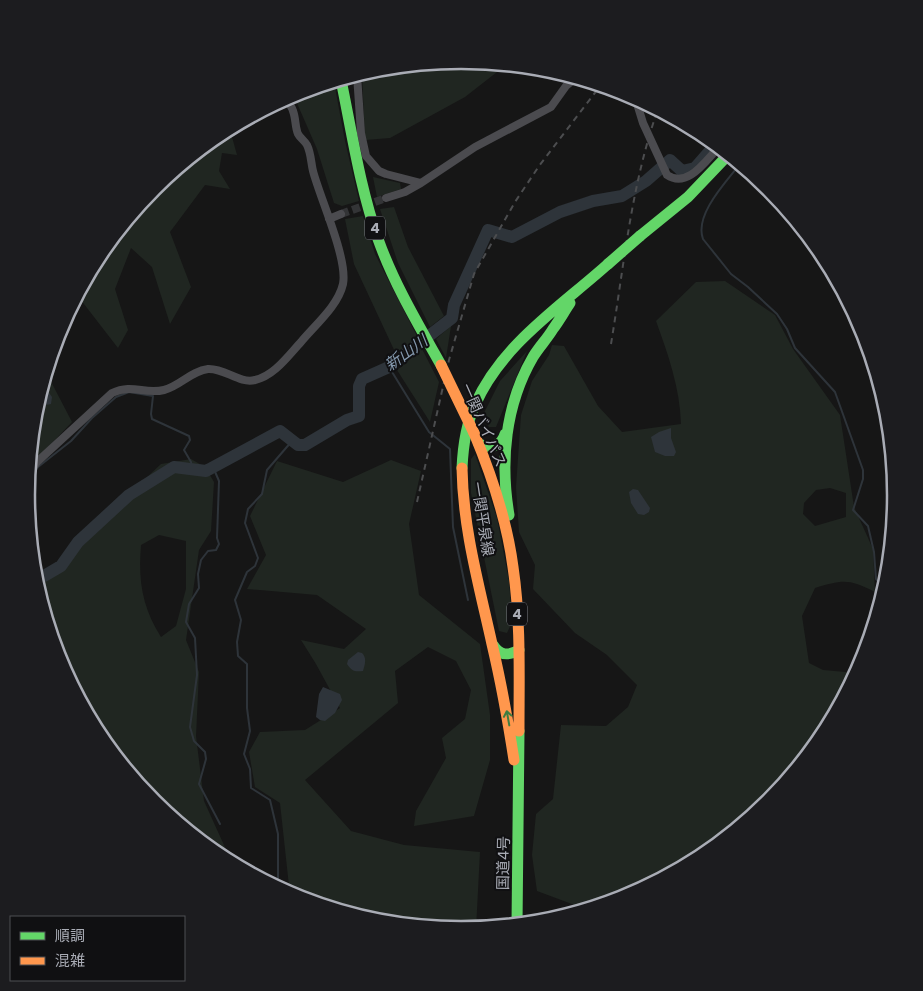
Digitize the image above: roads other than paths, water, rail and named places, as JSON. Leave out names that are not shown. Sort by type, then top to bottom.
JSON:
[{"type":"main road","name":"一関バイパス","points":[[341,87],[372,222],[402,294],[441,365],[479,444],[486,460],[505,526],[516,589],[519,650],[519,801]]},
{"type":"main road","name":"一関平泉線","points":[[519,801],[509,725],[464,520],[461,487],[464,444],[472,411],[490,375],[530,333],[640,236],[688,197],[724,159]]},
{"type":"main road","name":"一関平泉線","points":[[516,589],[517,561],[505,488],[508,428],[514,401],[530,363],[578,291]]},
{"type":"main road","name":"一関平泉線","points":[[479,444],[486,447],[496,446],[503,440],[508,428]]},
{"type":"main road","points":[[492,643],[496,651],[503,655],[513,654],[519,650]]},
{"type":"main road","name":"国道4号","points":[[517,918],[519,801]]},
{"type":"street","points":[[358,82],[361,133],[366,156],[379,171],[421,183]]},
{"type":"street","points":[[386,198],[405,192],[475,147],[542,113],[551,107],[569,83]]},
{"type":"street","points":[[37,463],[112,393],[122,388],[156,392],[167,389],[197,372],[208,369],[219,370],[246,381],[264,377],[272,372],[323,316],[340,293],[344,274],[338,246],[313,172],[307,144],[298,135],[293,111],[290,105]]},
{"type":"street","points":[[638,107],[643,123],[668,175],[672,178],[677,180],[687,178],[714,152]]},
{"type":"street","points":[[329,219],[341,214]]},
{"type":"waterway","name":"新山川","points":[[43,576],[61,566],[78,542],[129,495],[174,467],[206,471],[280,431],[298,445],[305,445],[347,420],[359,416],[359,386],[362,379],[389,367],[452,318],[454,305],[488,230],[512,237],[560,212],[593,201],[622,196],[646,181],[670,160],[682,171],[695,168],[711,150]]},
{"type":"waterway","points":[[736,169],[707,209],[701,230],[703,239],[731,274],[777,314],[787,329],[795,348],[835,392],[863,470],[863,479],[853,510],[868,526],[874,552],[876,579],[879,583]]},
{"type":"waterway","points":[[389,367],[429,432],[450,449],[453,527],[468,600]]},
{"type":"waterway","points":[[36,470],[71,441],[92,418],[116,397],[129,392],[153,396],[152,419],[189,436],[190,440],[184,450],[191,462],[192,470]]},
{"type":"waterway","points":[[278,880],[278,834],[270,800],[251,788],[250,769],[244,754],[250,731],[247,708],[247,664],[238,656],[237,642],[241,620],[235,600],[247,572],[255,566],[258,558],[245,523],[248,509],[262,494],[267,470],[292,441]]},
{"type":"waterway","points":[[213,467],[219,481],[217,538],[219,544],[216,550],[208,551],[201,560],[198,574],[199,588],[189,604],[186,622],[195,638],[197,675],[190,727],[194,741],[205,752],[206,759],[199,784],[220,824]]},
{"type":"tunnel","points":[[341,214],[386,198]]},
{"type":"railway","points":[[417,502],[449,360],[474,274],[515,202],[539,166],[596,91]]},
{"type":"railway","points":[[611,344],[635,196],[656,116]]}]
